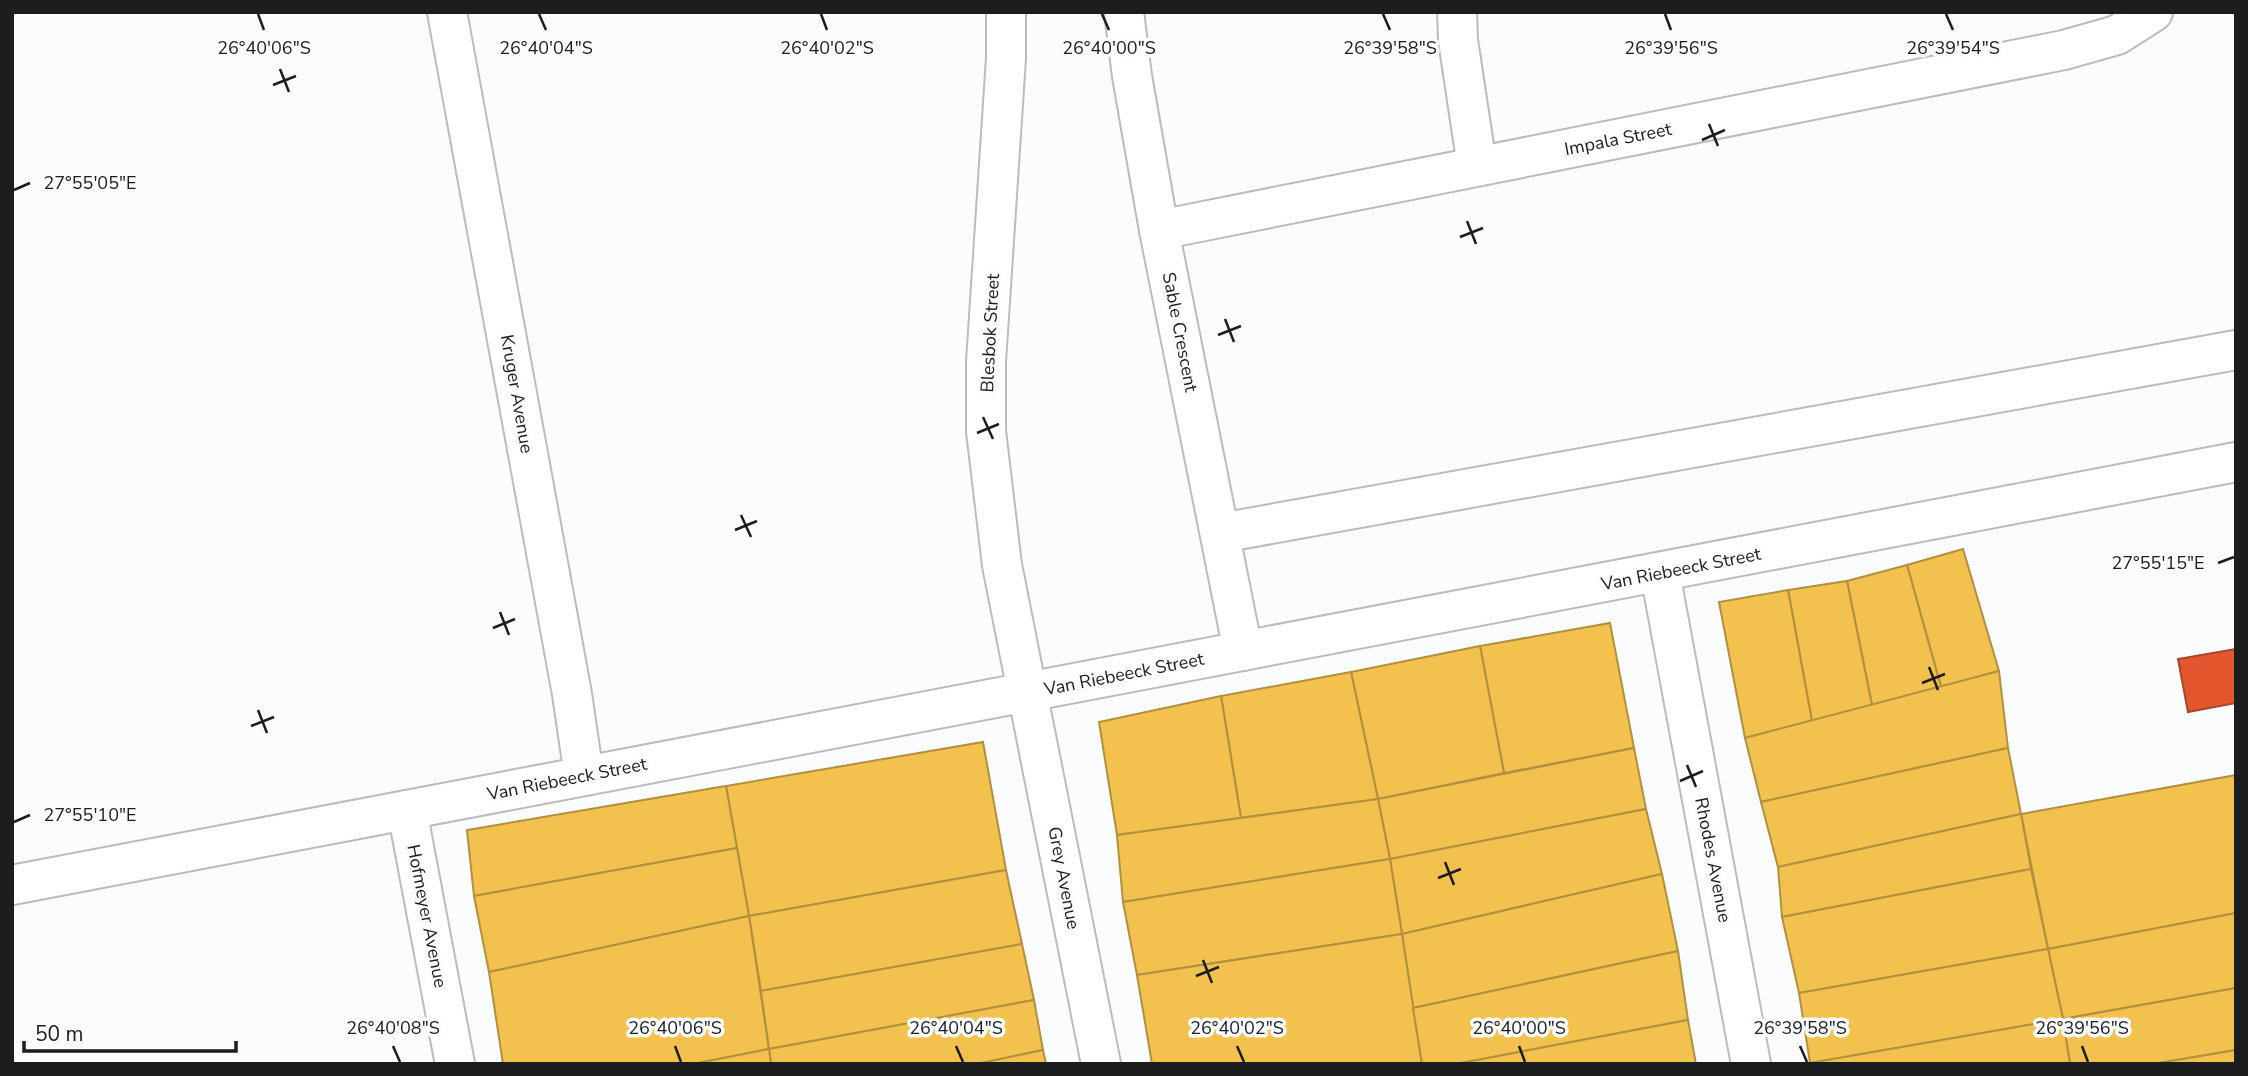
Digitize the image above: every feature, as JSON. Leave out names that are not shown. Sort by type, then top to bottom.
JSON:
[{"type":"street","name":"Kruger Avenue","points":[[447,12],[567,667],[584,776]]},
{"type":"street","name":"Blesbok Street","points":[[1006,12],[1006,58],[986,362],[986,431],[1002,565],[1027,693]]},
{"type":"street","name":"Sable Crescent","points":[[1124,12],[1139,122],[1159,230],[1243,652]]},
{"type":"street","points":[[1457,12],[1458,40],[1478,166]]},
{"type":"street","name":"Impala Street","points":[[1159,230],[2064,50],[2117,34],[2153,12]]},
{"type":"street","points":[[1221,533],[2236,350]]},
{"type":"street","name":"Van Riebeeck Street","points":[[12,885],[2236,462]]},
{"type":"street","name":"Rhodes Avenue","points":[[1660,573],[1751,1064]]},
{"type":"street","name":"Grey Avenue","points":[[1027,693],[1101,1064]]},
{"type":"street","name":"Hofmeyer Avenue","points":[[407,810],[455,1064]]},
{"type":"building: Homes","points":[[1963,549],[1999,671],[1941,687],[1907,565]]},
{"type":"building: Homes","points":[[1907,565],[1941,687],[1872,705],[1847,581]]},
{"type":"building: Homes","points":[[1847,581],[1872,705],[1812,721],[1788,590]]},
{"type":"building: Homes","points":[[1788,590],[1812,721],[1745,738],[1719,602]]},
{"type":"building: Homes","points":[[1610,623],[1634,748],[1504,773],[1480,646]]},
{"type":"building: Homes","points":[[1480,646],[1504,773],[1378,799],[1351,672]]},
{"type":"building: Homes","points":[[1999,671],[2008,748],[1761,802],[1745,738]]},
{"type":"building: Homes","points":[[1351,672],[1378,799],[1241,818],[1221,696]]},
{"type":"building: Homes","points":[[1221,696],[1241,818],[1117,835],[1099,722]]},
{"type":"building: Homes","points":[[983,742],[1006,870],[749,916],[726,786]]},
{"type":"building: Homes","points":[[1634,748],[1646,809],[1390,859],[1378,799]]},
{"type":"building: Homes","points":[[2008,748],[2021,814],[1778,867],[1761,802]]},
{"type":"building: Homes","points":[[2236,775],[2236,913],[2048,949],[2021,814]]},
{"type":"building: Homes","points":[[726,786],[737,848],[474,896],[467,830]]},
{"type":"building: Homes","points":[[1378,799],[1390,859],[1123,902],[1117,835]]},
{"type":"building: Homes","points":[[1646,809],[1662,874],[1402,934],[1390,859]]},
{"type":"building: Homes","points":[[2021,814],[2031,869],[1782,917],[1778,867]]},
{"type":"building: Homes","points":[[737,848],[749,916],[489,972],[474,896]]},
{"type":"building: Homes","points":[[1390,859],[1402,934],[1137,975],[1123,902]]},
{"type":"building: Homes","points":[[2031,869],[2048,949],[1799,993],[1782,917]]},
{"type":"building: Homes","points":[[1006,870],[1022,944],[761,991],[749,916]]},
{"type":"building: Homes","points":[[1662,874],[1678,951],[1413,1008],[1402,934]]},
{"type":"building: Homes","points":[[2236,913],[2236,988],[2063,1019],[2048,949]]},
{"type":"building: Homes","points":[[749,916],[769,1049],[693,1064],[503,1064],[489,972]]},
{"type":"building: Homes","points":[[1402,934],[1422,1064],[1152,1064],[1137,975]]},
{"type":"building: Homes","points":[[1022,944],[1034,1000],[769,1049],[761,991]]},
{"type":"building: Homes","points":[[2048,949],[2063,1019],[1810,1063],[1799,993]]},
{"type":"building: Homes","points":[[1678,951],[1688,1020],[1456,1064],[1422,1064],[1413,1008]]},
{"type":"building: Homes","points":[[2236,988],[2236,1050],[2153,1064],[2070,1064],[2063,1019]]},
{"type":"building: Homes","points":[[1034,1000],[1043,1050],[977,1064],[771,1064],[769,1049]]},
{"type":"building: Homes","points":[[2063,1019],[2070,1064],[1810,1064],[1810,1063]]},
{"type":"building: Homes","points":[[1688,1020],[1696,1064],[1456,1064]]},
{"type":"building: Homes","points":[[769,1049],[771,1064],[693,1064]]},
{"type":"building: Homes","points":[[1043,1050],[1046,1064],[977,1064]]},
{"type":"building: Homes","points":[[2236,1050],[2236,1064],[2153,1064]]},
{"type":"building: Shops","points":[[2236,649],[2236,703],[2188,712],[2178,659]]}]
